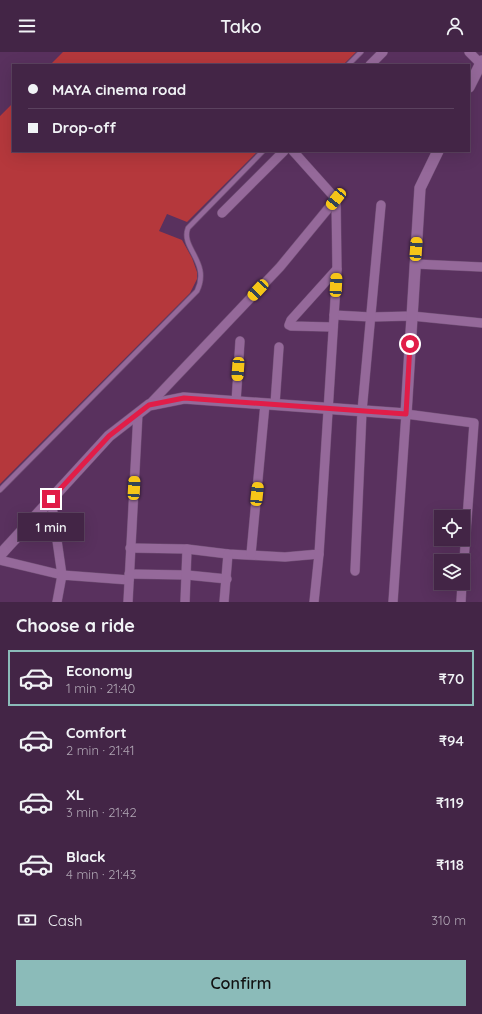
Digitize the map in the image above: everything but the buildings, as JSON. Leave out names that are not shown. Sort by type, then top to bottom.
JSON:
[{"type":"street","points":[[371,64],[383,52]]},
{"type":"street","points":[[469,52],[482,63],[470,86]]},
{"type":"street","points":[[222,213],[283,152]]},
{"type":"street","points":[[294,152],[336,199],[337,270],[329,408],[314,602]]},
{"type":"street","points":[[393,602],[420,188],[438,152]]},
{"type":"street","points":[[0,555],[109,436],[149,405],[280,268],[336,199]]},
{"type":"street","points":[[355,571],[362,411],[381,206]]},
{"type":"street","points":[[415,264],[482,267]]},
{"type":"street","points":[[333,328],[291,326],[290,322],[337,270]]},
{"type":"street","points":[[334,315],[371,317],[412,316],[482,323]]},
{"type":"street","points":[[236,402],[240,341]]},
{"type":"street","points":[[251,554],[270,404],[279,347]]},
{"type":"street","points":[[149,405],[184,398],[406,414],[478,423],[465,554]]},
{"type":"street","points":[[128,602],[138,413]]},
{"type":"street","points":[[51,499],[62,575],[57,602]]},
{"type":"street","points":[[130,548],[187,549],[228,554],[251,554],[285,557],[318,554]]},
{"type":"street","points":[[186,602],[187,549]]},
{"type":"street","points":[[224,602],[228,554]]},
{"type":"street","points":[[0,560],[62,575],[129,577],[187,575],[227,579]]},
{"type":"street","points":[[461,602],[462,590]]},
{"type":"lane","points":[[349,64],[361,52]]},
{"type":"lane","points":[[0,490],[193,296],[200,285],[201,273],[186,238],[188,228],[261,152]]},
{"type":"shaded area","points":[[63,52],[356,52],[344,64],[51,64]]},
{"type":"shaded area","points":[[12,104],[12,152],[257,152],[187,222],[167,214],[159,231],[182,240],[192,258],[197,272],[197,279],[190,293],[0,484],[0,116]]},
{"type":"route","points":[[51,499],[109,436],[149,405],[184,398],[406,414],[410,344]]}]
